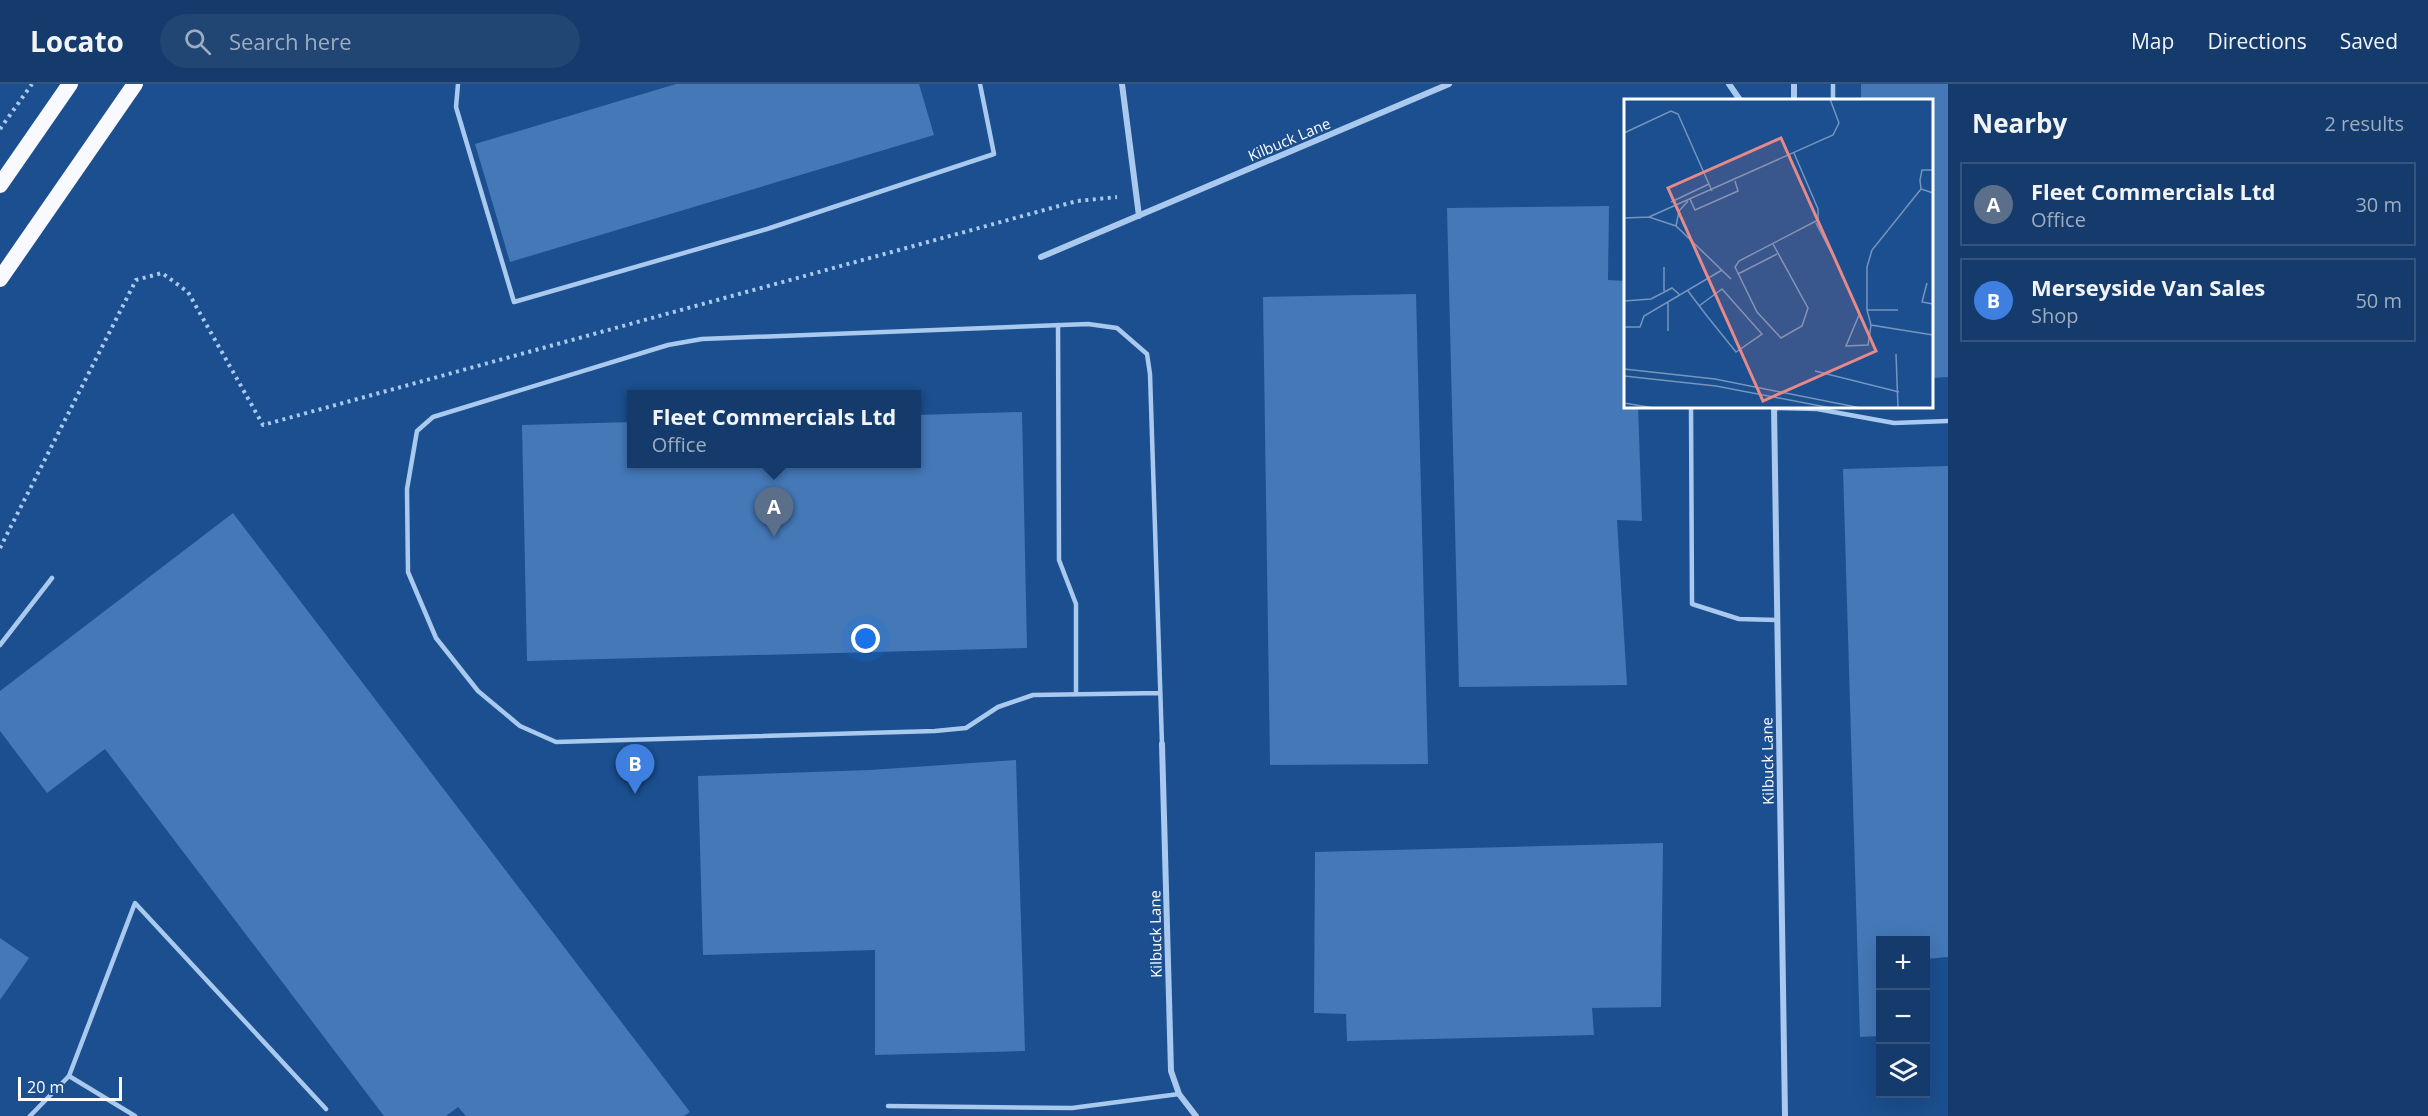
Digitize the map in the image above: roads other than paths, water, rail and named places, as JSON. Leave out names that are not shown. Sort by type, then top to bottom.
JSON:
[{"type":"highway","points":[[0,185],[70,84]]},
{"type":"highway","points":[[0,279],[135,84]]},
{"type":"street","points":[[1122,84],[1139,216]]},
{"type":"street","name":"Kilbuck Lane","points":[[1041,256],[1449,84]]},
{"type":"street","points":[[1729,84],[1739,99]]},
{"type":"street","name":"Kilbuck Lane","points":[[1773,408],[1785,1116]]},
{"type":"street","name":"Kilbuck Lane","points":[[1162,744],[1171,1071],[1179,1094],[1196,1116]]},
{"type":"lane","points":[[458,84],[456,107],[514,302],[767,229],[994,154],[980,84]]},
{"type":"lane","points":[[1160,693],[1033,694],[998,707],[966,728],[935,731],[556,742],[520,726],[478,691],[436,638],[408,572],[407,489],[417,431],[432,417],[668,345],[702,339],[1088,324],[1117,328],[1147,354],[1162,744]]},
{"type":"lane","points":[[1058,325],[1059,560],[1076,604],[1076,693]]},
{"type":"lane","points":[[1691,408],[1692,604],[1739,619],[1777,620]]},
{"type":"lane","points":[[1816,408],[1839,409],[1894,423],[1948,421]]},
{"type":"lane","points":[[0,645],[51,578]]},
{"type":"lane","points":[[30,1116],[69,1076],[135,903],[326,1109]]},
{"type":"lane","points":[[69,1076],[135,1116]]},
{"type":"lane","points":[[888,1106],[1072,1108],[1179,1094]]},
{"type":"place","name":"Fleet Commercials Ltd","points":[[774,537]]},
{"type":"place","name":"Merseyside Van Sales","points":[[635,794]]}]
